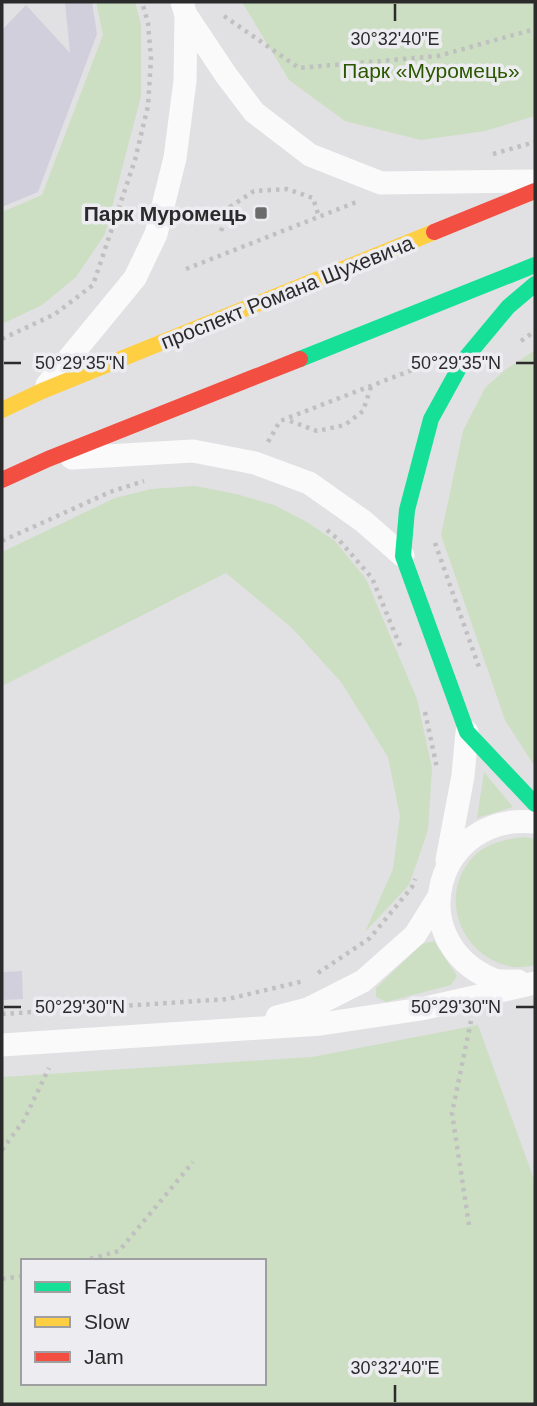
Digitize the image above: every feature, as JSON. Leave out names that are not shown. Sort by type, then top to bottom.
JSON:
[{"type":"main road","name":"проспект Романа Шухевича","points":[[2,410],[42,391],[535,191]]},
{"type":"main road","points":[[2,480],[48,458],[535,265]]},
{"type":"main road","points":[[535,284],[508,307],[463,361],[431,419],[407,510],[403,556],[467,732],[535,804]]},
{"type":"street","points":[[184,8],[226,75],[254,112],[310,155],[381,183],[535,181]]},
{"type":"street","points":[[42,391],[135,278],[156,234],[175,158],[186,80],[184,8]]},
{"type":"street","points":[[48,458],[192,451],[256,463],[309,483],[363,521],[403,556]]},
{"type":"street","points":[[231,1030],[308,1009],[363,981],[415,935],[438,898],[463,776],[467,732]]},
{"type":"street","points":[[443,873],[464,843],[480,831],[517,820],[535,822]]},
{"type":"street","points":[[438,898],[446,937],[462,960],[493,980],[535,983]]},
{"type":"street","points":[[2,1045],[321,1024],[421,1009],[535,983]]},
{"type":"path","points":[[2,339],[55,314],[93,285],[135,160],[148,106],[151,59],[149,23],[142,2]]},
{"type":"path","points":[[223,16],[299,68],[438,57],[535,29]]},
{"type":"path","points":[[221,231],[230,206],[254,191],[286,189],[313,198],[319,217]]},
{"type":"path","points":[[186,269],[366,199]]},
{"type":"path","points":[[290,421],[317,431],[345,425],[363,411],[372,386]]},
{"type":"path","points":[[321,525],[339,540],[372,578],[402,650]]},
{"type":"path","points":[[433,537],[481,674]]},
{"type":"path","points":[[425,709],[438,769],[437,781]]},
{"type":"path","points":[[2,1014],[228,999],[308,980],[370,938],[412,887],[416,876]]},
{"type":"path","points":[[469,1225],[452,1113],[471,1020]]},
{"type":"path","points":[[2,1150],[24,1120],[49,1068]]},
{"type":"path","points":[[89,1259],[119,1251],[193,1162]]},
{"type":"path","points":[[2,1279],[21,1276]]},
{"type":"green space","points":[[96,2],[135,2],[141,24],[141,96],[105,234],[76,277],[42,305],[2,324],[2,212],[42,195],[103,35]]},
{"type":"green space","name":"Парк «Муромець»","points":[[242,2],[535,2],[535,116],[485,131],[421,140],[345,121],[289,80]]},
{"type":"green space","points":[[535,350],[535,767],[505,720],[441,535],[463,431],[485,388],[505,370]]},
{"type":"green space","points":[[195,486],[274,505],[307,522],[335,541],[366,579],[417,699],[432,768],[428,830],[409,885],[365,932],[393,869],[400,816],[388,757],[341,682],[292,628],[226,573],[2,686],[2,552],[115,498],[151,489]]},
{"type":"green space","points":[[484,772],[513,807],[477,818]]},
{"type":"green space","points":[[524,837],[535,839],[535,965],[517,967],[496,962],[480,952],[468,939],[456,906],[457,889],[463,872],[474,856],[498,842]]},
{"type":"green space","points":[[434,941],[457,976],[451,985],[386,1002],[376,997],[376,988],[422,944]]},
{"type":"green space","points":[[478,1025],[535,1182],[535,1404],[2,1404],[2,1077],[312,1057]]},
{"type":"building","points":[[65,2],[92,2],[97,34],[38,192],[2,207],[2,30],[26,5],[70,53]]},
{"type":"building","points":[[22,971],[23,999],[2,1000],[2,972]]},
{"type":"traffic: fast","points":[[300,359],[535,265]]},
{"type":"traffic: fast","points":[[535,284],[508,307],[463,361],[431,419],[407,510],[403,556],[467,732],[535,804]]},
{"type":"traffic: slow","points":[[2,410],[42,391],[434,232]]},
{"type":"traffic: jam","points":[[434,232],[535,191]]},
{"type":"traffic: jam","points":[[2,480],[48,459],[300,359]]},
{"type":"place","name":"Парк Муромець","points":[[261,213]]}]
